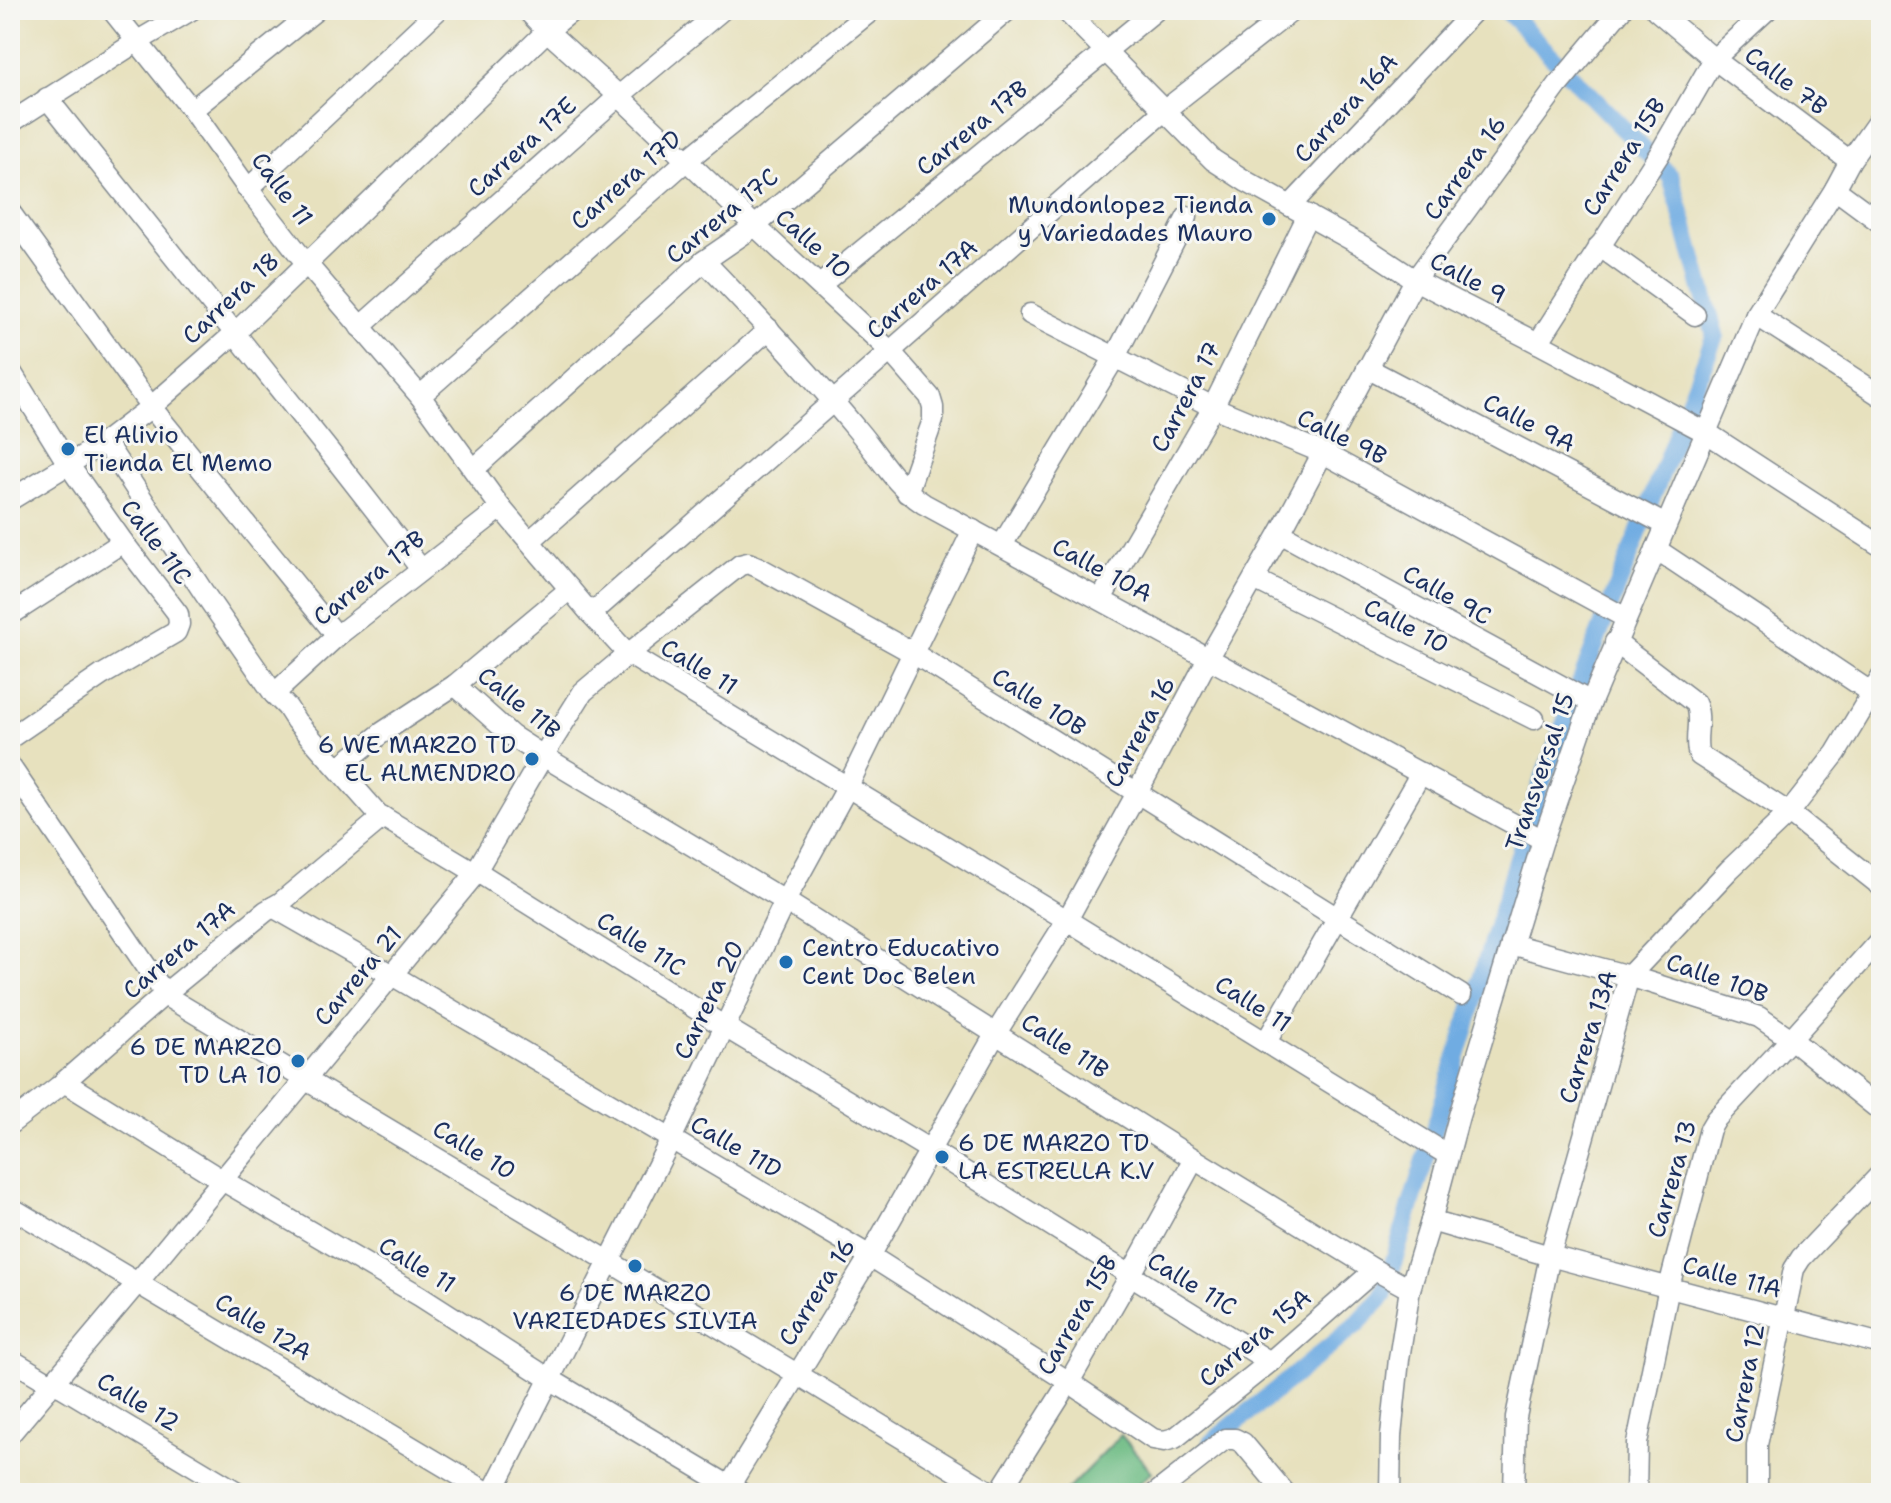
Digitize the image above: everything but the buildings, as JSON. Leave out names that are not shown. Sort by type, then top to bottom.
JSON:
[{"type":"street","name":"Calle 11","points":[[112,10],[192,110],[306,263],[420,396],[501,508],[628,654],[1442,1152]]},
{"type":"street","points":[[10,123],[191,10]]},
{"type":"street","points":[[192,110],[316,10]]},
{"type":"street","points":[[248,189],[438,10]]},
{"type":"street","name":"Calle 10","points":[[527,10],[890,351],[930,397],[933,420],[907,493]]},
{"type":"street","name":"Carrera 18","points":[[10,500],[105,442],[151,407],[234,334],[547,31],[573,10]]},
{"type":"street","name":"Carrera 17E","points":[[360,327],[619,96],[722,10]]},
{"type":"street","name":"Carrera 17D","points":[[420,396],[687,160],[872,10]]},
{"type":"street","name":"Carrera 17C","points":[[474,469],[704,261],[755,226],[1008,10]]},
{"type":"street","name":"Calle 9","points":[[1065,10],[1213,160],[1368,249],[1415,280],[1700,430],[1881,546]]},
{"type":"street","name":"Carrera 17B","points":[[820,285],[1156,10]]},
{"type":"street","name":"Carrera 17A","points":[[591,614],[1165,110],[1293,10]]},
{"type":"street","name":"Carrera 16","points":[[732,1491],[996,1033],[1067,920],[1415,280],[1558,85],[1621,10]]},
{"type":"street","name":"Calle 7B","points":[[1656,10],[1714,59],[1850,161]]},
{"type":"street","name":"Carrera 15B","points":[[1538,343],[1655,160],[1714,59],[1767,10]]},
{"type":"street","name":"Carrera 16A","points":[[1299,210],[1473,12]]},
{"type":"street","points":[[47,98],[421,569]]},
{"type":"street","name":"Transversal 15","points":[[1390,1493],[1399,1359],[1391,1279],[1431,1221],[1442,1152],[1511,944],[1533,834],[1581,698],[1615,642],[1615,612],[1656,549],[1659,521],[1756,315],[1850,161],[1881,117]]},
{"type":"street","points":[[1835,189],[1881,223]]},
{"type":"street","name":"Carrera 17","points":[[1101,599],[1213,407],[1299,210]]},
{"type":"street","points":[[10,212],[151,407],[337,636]]},
{"type":"street","points":[[1002,545],[1115,357],[1187,217]]},
{"type":"street","points":[[1599,246],[1695,315]]},
{"type":"street","name":"Calle 10A","points":[[704,261],[769,329],[859,432],[907,493],[1533,834]]},
{"type":"street","name":"Calle 9B","points":[[1030,314],[1213,407],[1323,453],[1615,612]]},
{"type":"street","points":[[1756,315],[1881,396]]},
{"type":"street","points":[[530,541],[769,329]]},
{"type":"street","name":"Calle 9A","points":[[1367,368],[1659,521]]},
{"type":"street","name":"Calle 11C","points":[[10,738],[102,675],[176,632],[179,624],[178,614],[68,464],[12,378]]},
{"type":"street","name":"Calle 11C","points":[[105,442],[274,694],[383,817],[930,1150],[1270,1362]]},
{"type":"street","name":"Carrera 17B","points":[[274,694],[337,636],[501,508]]},
{"type":"street","name":"Carrera 20","points":[[490,1493],[671,1139],[785,901],[847,788],[973,530]]},
{"type":"street","name":"Calle 9C","points":[[1280,533],[1581,698]]},
{"type":"street","points":[[10,615],[123,542]]},
{"type":"street","points":[[1656,549],[1878,690]]},
{"type":"street","name":"Calle 10B","points":[[748,563],[913,653],[1461,995]]},
{"type":"street","name":"Carrera 21","points":[[10,1434],[476,873],[583,692],[734,568],[748,563]]},
{"type":"street","name":"Calle 10","points":[[1254,579],[1534,719]]},
{"type":"street","points":[[338,768],[383,732],[455,685],[570,589]]},
{"type":"street","points":[[1615,642],[1695,703],[1700,713],[1696,747],[1699,755],[1789,813],[1881,886]]},
{"type":"street","name":"Calle 11B","points":[[455,685],[512,736],[543,756],[785,901],[1194,1159],[1391,1279]]},
{"type":"street","name":"Carrera 13A","points":[[1514,1493],[1516,1417],[1550,1256],[1629,976],[1729,870],[1789,813],[1836,753],[1878,690]]},
{"type":"street","name":"Calle 10","points":[[10,766],[171,999],[992,1493]]},
{"type":"street","points":[[1266,1042],[1421,773]]},
{"type":"street","name":"Carrera 17A","points":[[10,1124],[383,817]]},
{"type":"street","name":"Calle 11D","points":[[273,907],[870,1256],[1153,1439],[1164,1441]]},
{"type":"street","name":"Carrera 13","points":[[1636,1493],[1637,1443],[1669,1287],[1710,1129],[1881,939]]},
{"type":"street","name":"Calle 10B","points":[[1511,944],[1629,976],[1759,1017],[1881,1111]]},
{"type":"street","name":"Calle 11","points":[[64,1082],[420,1296],[732,1491]]},
{"type":"street","name":"Carrera 15B","points":[[999,1493],[1069,1382],[1194,1159]]},
{"type":"street","name":"Carrera 12","points":[[1757,1493],[1757,1445],[1794,1269],[1881,1174]]},
{"type":"street","name":"Calle 12A","points":[[10,1207],[490,1493]]},
{"type":"street","name":"Calle 11A","points":[[1431,1221],[1881,1344]]},
{"type":"street","name":"Carrera 15A","points":[[1164,1441],[1175,1438],[1270,1362],[1391,1279]]},
{"type":"street","name":"Calle 12","points":[[10,1359],[62,1387],[233,1492]]},
{"type":"street","points":[[1156,1493],[1225,1439],[1235,1439],[1243,1443],[1285,1493]]},
{"type":"green space","points":[[1121,1435],[1152,1472],[1128,1493],[1064,1493]]},
{"type":"waterway","points":[[1211,1443],[1357,1324],[1383,1296],[1540,787],[1715,335],[1671,177],[1506,10]]},
{"type":"place","name":"Mundonlopez Tienda y Variedades Mauro","points":[[1269,219]]},
{"type":"place","name":"El Alivio Tienda El Memo","points":[[68,449]]},
{"type":"place","name":"6 WE MARZO TD EL ALMENDRO","points":[[532,759]]},
{"type":"place","name":"Centro Educativo Cent Doc Belen","points":[[786,962]]},
{"type":"place","name":"6 DE MARZO TD LA 10","points":[[298,1061]]},
{"type":"place","name":"6 DE MARZO TD LA ESTRELLA K.V","points":[[942,1157]]},
{"type":"place","name":"6 DE MARZO VARIEDADES SILVIA","points":[[635,1266]]}]
